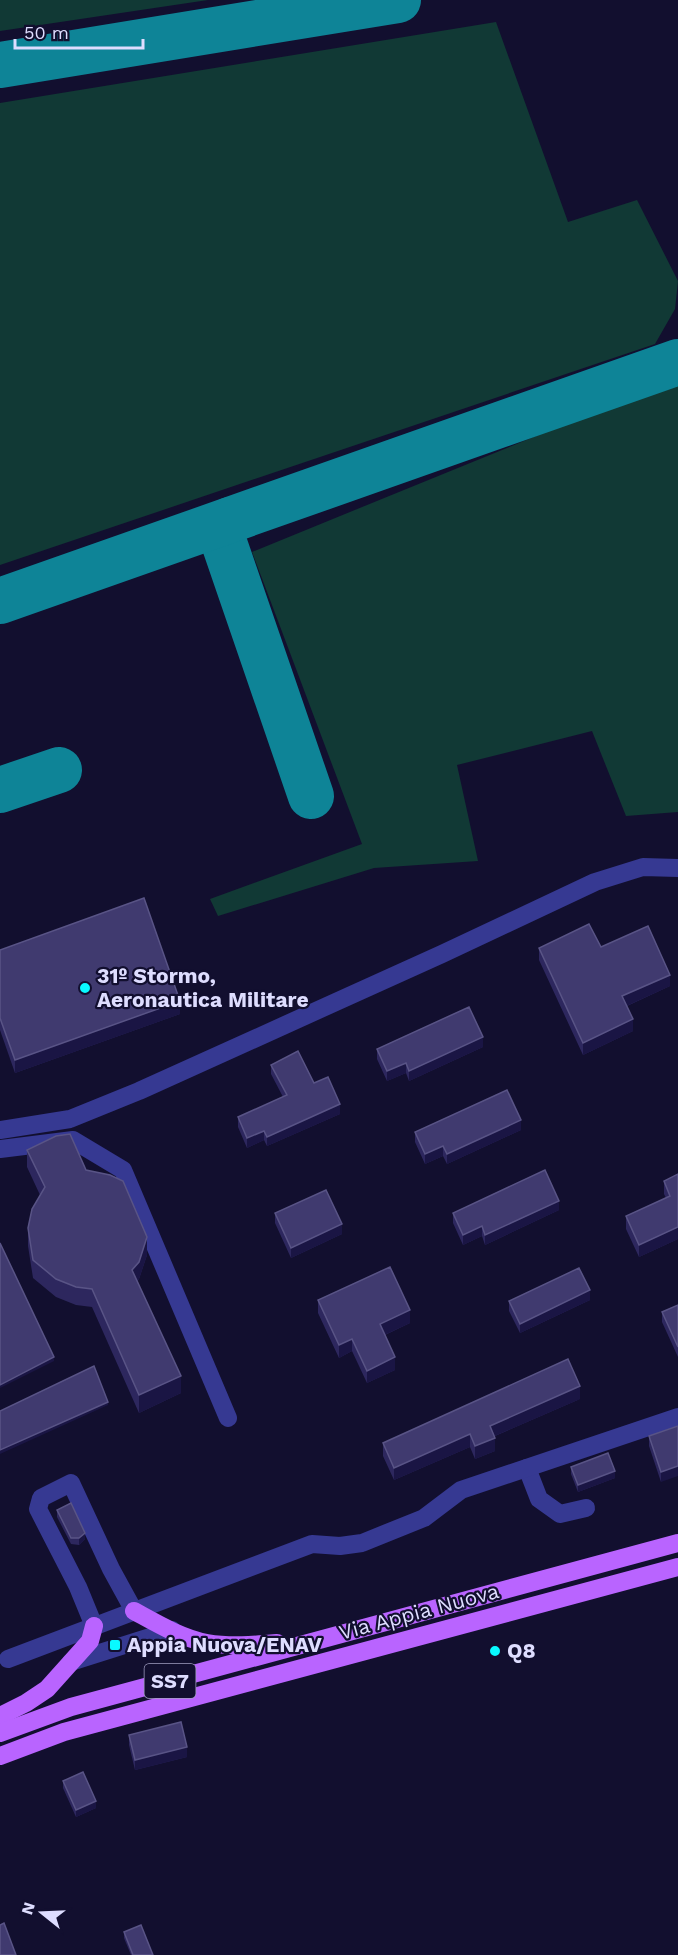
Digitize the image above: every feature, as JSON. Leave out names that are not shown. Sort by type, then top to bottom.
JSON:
[{"type":"main road","name":"Via Appia Nuova","points":[[0,1733],[71,1707],[678,1543]]},
{"type":"main road","name":"Via Appia Nuova","points":[[0,1756],[64,1732],[678,1567]]},
{"type":"main road","points":[[134,1611],[172,1630],[207,1643],[240,1645],[279,1643],[341,1634]]},
{"type":"main road","points":[[0,1716],[47,1689],[90,1641],[94,1626]]},
{"type":"street","points":[[0,1130],[70,1119],[139,1091],[595,882],[643,867],[678,868]]},
{"type":"street","points":[[0,1149],[74,1140],[123,1170],[228,1418]]},
{"type":"street","points":[[8,1659],[312,1544],[340,1546],[362,1543],[424,1518],[461,1490],[678,1418]]},
{"type":"street","points":[[527,1468],[539,1499],[561,1514],[586,1508]]},
{"type":"street","points":[[94,1626],[78,1587],[38,1509],[41,1498],[71,1483],[111,1569],[134,1611]]},
{"type":"street","points":[[71,1662],[172,1630]]},
{"type":"green space","points":[[0,0],[208,0],[0,31]]},
{"type":"green space","points":[[496,22],[568,222],[637,200],[678,281],[675,309],[655,344],[0,565],[0,103]]},
{"type":"green space","points":[[674,383],[678,384],[678,812],[626,816],[592,731],[457,765],[478,861],[374,868],[218,916],[210,899],[362,844],[252,552],[634,396]]},
{"type":"building","name":"31º Stormo, Aeronautica Militare","points":[[144,898],[180,1001],[15,1060],[0,1018],[0,950]]},
{"type":"building","points":[[589,924],[601,947],[648,926],[670,975],[622,996],[633,1019],[583,1043],[539,948]]},
{"type":"building","points":[[469,1007],[483,1037],[409,1071],[406,1063],[387,1071],[377,1049]]},
{"type":"building","points":[[298,1051],[314,1083],[328,1077],[340,1104],[267,1137],[264,1131],[247,1138],[238,1117],[287,1095],[271,1065]]},
{"type":"building","points":[[507,1090],[521,1120],[447,1154],[443,1146],[425,1154],[415,1132]]},
{"type":"building","points":[[70,1134],[86,1170],[110,1175],[123,1181],[147,1237],[139,1262],[132,1270],[181,1376],[139,1395],[92,1289],[76,1287],[56,1279],[33,1260],[28,1228],[32,1209],[45,1187],[27,1150],[56,1136]]},
{"type":"building","points":[[545,1170],[559,1201],[485,1235],[482,1226],[463,1235],[453,1213]]},
{"type":"building","points":[[678,1174],[678,1227],[639,1245],[626,1216],[670,1196],[664,1181]]},
{"type":"building","points":[[326,1190],[342,1224],[291,1248],[275,1213]]},
{"type":"building","points":[[0,1243],[54,1357],[0,1385]]},
{"type":"building","points":[[390,1267],[410,1310],[380,1324],[395,1357],[367,1371],[352,1339],[339,1345],[318,1300]]},
{"type":"building","points":[[579,1268],[590,1290],[520,1324],[509,1301]]},
{"type":"building","points":[[678,1305],[678,1347],[662,1312]]},
{"type":"building","points":[[568,1359],[580,1386],[490,1426],[495,1438],[475,1446],[470,1434],[394,1468],[383,1443]]},
{"type":"building","points":[[94,1366],[108,1402],[0,1450],[0,1411]]},
{"type":"building","points":[[678,1426],[678,1466],[661,1472],[649,1436]]},
{"type":"building","points":[[608,1453],[615,1471],[578,1485],[571,1467]]},
{"type":"building","points":[[71,1503],[85,1533],[79,1538],[71,1538],[57,1510]]},
{"type":"building","points":[[181,1722],[187,1747],[135,1760],[129,1735]]},
{"type":"building","points":[[83,1772],[96,1801],[76,1810],[63,1781]]},
{"type":"building","points":[[4,1923],[16,1955],[0,1955],[0,1925]]},
{"type":"building","points":[[141,1925],[153,1955],[133,1955],[124,1932]]},
{"type":"taxiway","points":[[0,65],[398,0]]},
{"type":"taxiway","points":[[0,601],[678,362]]},
{"type":"taxiway","points":[[230,520],[221,534],[311,796]]},
{"type":"taxiway","points":[[0,790],[59,770]]},
{"type":"place","name":"31º Stormo, Aeronautica Militare","points":[[85,988]]},
{"type":"place","name":"Appia Nuova/ENAV","points":[[115,1645]]},
{"type":"place","name":"Q8","points":[[495,1651]]}]
